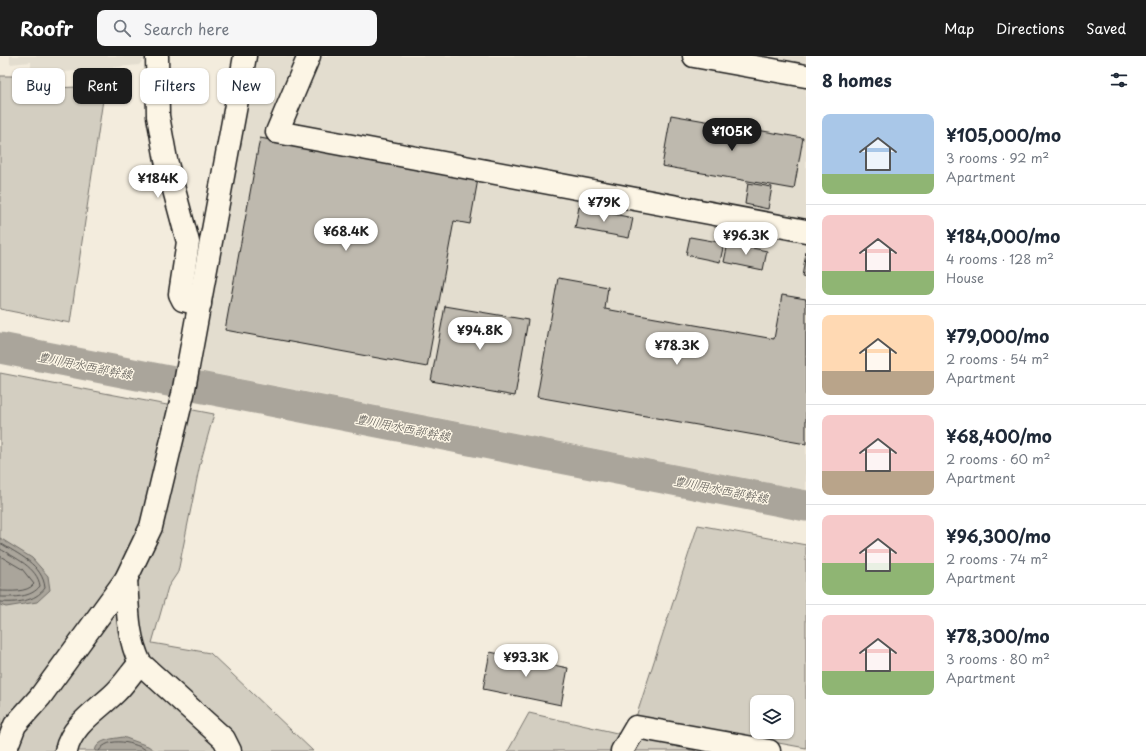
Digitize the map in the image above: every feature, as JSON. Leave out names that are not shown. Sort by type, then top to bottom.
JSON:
[{"type":"street","points":[[156,56],[158,116],[168,167],[188,242],[180,294],[183,300],[200,304]]},
{"type":"street","points":[[5,751],[7,727],[40,697],[126,579],[151,527],[185,384],[245,56]]},
{"type":"street","points":[[309,56],[277,132],[806,231]]},
{"type":"street","points":[[694,56],[806,76]]},
{"type":"street","points":[[126,579],[129,627],[133,649],[140,663],[224,739],[230,751]]},
{"type":"street","points":[[66,751],[73,735],[84,721],[116,692],[140,663]]},
{"type":"street","points":[[622,751],[636,727],[769,751]]},
{"type":"shaded area","points":[[10,56],[147,56],[139,65],[107,68],[73,68],[73,71],[65,72],[65,68],[31,68],[31,62],[10,64]]},
{"type":"shaded area","points":[[256,56],[806,56],[806,490],[200,371],[247,104],[275,104],[275,68],[254,68]]},
{"type":"shaded area","points":[[0,76],[12,76],[12,104],[65,104],[65,88],[73,87],[73,104],[102,104],[70,323],[0,309]]},
{"type":"shaded area","points":[[0,373],[214,414],[200,464],[178,572],[168,587],[152,643],[210,653],[313,751],[0,751]]},
{"type":"shaded area","points":[[698,525],[806,545],[806,748],[757,739],[794,739],[794,695],[750,695],[750,738],[636,717]]},
{"type":"shaded area","points":[[529,713],[696,751],[508,751]]},
{"type":"water","points":[[0,538],[32,558],[48,576],[50,590],[37,602],[6,607],[0,605]]},
{"type":"water","points":[[123,737],[148,746],[155,751],[95,751],[96,747],[102,742]]},
{"type":"building","points":[[671,115],[803,138],[794,189],[662,166]]},
{"type":"building","points":[[260,138],[478,179],[470,224],[454,221],[427,367],[225,330]]},
{"type":"building","points":[[748,183],[772,187],[768,209],[745,204]]},
{"type":"building","points":[[579,207],[633,218],[629,238],[575,228]]},
{"type":"building","points":[[690,237],[724,243],[720,262],[686,255]]},
{"type":"building","points":[[728,243],[767,251],[763,270],[724,262]]},
{"type":"building","points":[[806,252],[806,278],[802,277]]},
{"type":"building","points":[[558,278],[608,287],[605,309],[774,339],[782,295],[806,299],[806,444],[537,397]]},
{"type":"building","points":[[445,306],[528,320],[515,396],[431,381]]},
{"type":"building","points":[[490,652],[568,668],[561,705],[483,689]]},
{"type":"waterway","name":"豊川用水西部幹線","points":[[0,348],[806,506]]}]
